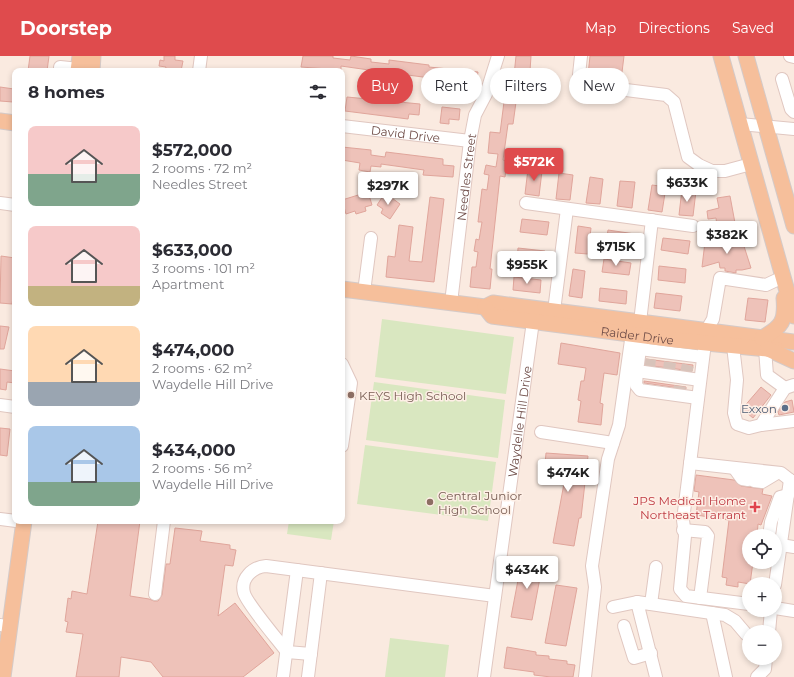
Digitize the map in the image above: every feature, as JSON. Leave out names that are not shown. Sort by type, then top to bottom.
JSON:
[{"type":"main road","points":[[82,67],[93,56]]},
{"type":"main road","points":[[721,56],[794,316]]},
{"type":"main road","points":[[746,56],[794,226]]},
{"type":"main road","points":[[0,121],[12,123]]},
{"type":"main road","points":[[783,277],[785,309],[783,319],[775,331],[763,343],[775,351],[794,360]]},
{"type":"main road","name":"Raider Drive","points":[[345,289],[485,307],[492,316],[534,315],[554,311],[664,371]]},
{"type":"main road","name":"Raider Drive","points":[[534,315],[664,371]]},
{"type":"main road","name":"Raider Drive","points":[[664,371],[705,343],[794,342]]},
{"type":"main road","name":"Raider Drive","points":[[705,343],[733,346],[763,343],[794,352]]},
{"type":"main road","points":[[3,677],[5,626],[24,524]]},
{"type":"street","points":[[199,68],[201,56]]},
{"type":"street","name":"Needles Street","points":[[451,303],[470,141],[476,115],[486,94],[498,56]]},
{"type":"street","points":[[581,56],[578,84],[666,95],[670,98],[674,102],[688,157],[699,165],[712,171],[725,171],[751,164]]},
{"type":"street","points":[[790,56],[794,57]]},
{"type":"street","points":[[61,65],[82,67]]},
{"type":"street","points":[[782,79],[791,109],[794,112]]},
{"type":"street","points":[[740,124],[765,125],[794,129]]},
{"type":"street","name":"David Drive","points":[[345,126],[470,141]]},
{"type":"street","points":[[0,203],[12,205]]},
{"type":"street","points":[[526,203],[693,226]]},
{"type":"street","points":[[554,311],[567,209]]},
{"type":"street","points":[[652,220],[664,371],[690,463],[683,520],[683,530],[685,536],[680,588],[686,596],[742,603]]},
{"type":"street","points":[[364,292],[371,238]]},
{"type":"street","points":[[586,677],[595,587],[592,566],[608,459],[619,425],[664,371],[705,343],[713,319],[720,278],[766,285],[783,277]]},
{"type":"street","name":"Waydelle Hill Drive","points":[[484,677],[534,315]]},
{"type":"street","points":[[664,371],[705,343]]},
{"type":"street","points":[[761,425],[789,387],[767,375],[763,343]]},
{"type":"street","points":[[733,346],[737,380],[734,413],[737,424],[749,428],[794,421]]},
{"type":"street","points":[[345,370],[351,383],[345,425]]},
{"type":"street","points":[[0,405],[12,407]]},
{"type":"street","points":[[541,432],[613,443]]},
{"type":"street","points":[[690,463],[781,473],[792,482],[781,529]]},
{"type":"street","points":[[734,468],[742,479],[751,481],[762,482],[777,473]]},
{"type":"street","points":[[770,529],[776,502],[780,497],[788,496]]},
{"type":"street","points":[[0,519],[12,520]]},
{"type":"street","points":[[155,594],[164,524]]},
{"type":"street","points":[[683,530],[705,532],[708,536],[700,598]]},
{"type":"street","points":[[782,546],[794,547]]},
{"type":"street","points":[[311,654],[287,652],[246,599],[243,586],[248,574],[260,567],[297,570],[495,596]]},
{"type":"street","points":[[651,604],[656,567]]},
{"type":"street","points":[[283,677],[297,570]]},
{"type":"street","points":[[308,677],[321,573]]},
{"type":"street","points":[[637,602],[656,677]]},
{"type":"street","points":[[612,607],[637,602],[725,615],[735,621],[742,629]]},
{"type":"street","points":[[782,609],[794,611]]},
{"type":"street","points":[[712,613],[726,677]]},
{"type":"street","points":[[624,626],[634,658],[651,653]]},
{"type":"street","points":[[720,677],[716,662],[721,654]]},
{"type":"street","points":[[758,677],[765,669],[765,665]]},
{"type":"green space","points":[[382,319],[514,337],[506,394],[375,377]]},
{"type":"green space","points":[[374,382],[505,400],[498,458],[366,440]]},
{"type":"green space","points":[[365,445],[496,462],[488,521],[357,504]]},
{"type":"green space","points":[[289,524],[334,524],[331,540],[287,534]]},
{"type":"green space","points":[[390,638],[449,645],[445,677],[385,677]]},
{"type":"building","points":[[30,56],[49,56],[47,68],[28,68]]},
{"type":"building","points":[[164,56],[175,56],[175,60],[183,61],[182,68],[166,68],[159,66],[160,60],[164,61]]},
{"type":"building","points":[[303,56],[333,56],[333,58],[350,60],[351,56],[371,59],[371,62],[389,64],[389,60],[429,65],[429,67],[439,68],[421,68],[421,77],[413,76],[413,68],[357,68],[341,66],[341,68],[301,67]]},
{"type":"building","points":[[516,56],[531,56],[530,68],[515,68]]},
{"type":"building","points":[[590,56],[624,56],[622,68],[589,68]]},
{"type":"building","points":[[0,87],[12,89],[12,102],[0,101]]},
{"type":"building","points":[[347,97],[357,98],[357,104],[420,104],[419,115],[409,114],[408,119],[345,111]]},
{"type":"building","points":[[504,104],[516,104],[513,124],[508,124],[503,160],[507,161],[505,177],[500,176],[490,269],[492,269],[490,289],[470,287],[472,267],[476,267],[478,252],[474,251],[476,239],[479,240],[482,222],[478,222],[482,189],[487,190],[489,175],[484,174],[486,165],[496,167],[498,154],[488,153],[490,132],[500,133]]},
{"type":"building","points":[[442,107],[460,109],[459,120],[449,119],[449,124],[440,123]]},
{"type":"building","points":[[345,147],[371,150],[371,155],[385,157],[386,152],[443,159],[443,165],[454,166],[453,177],[423,175],[424,170],[381,164],[381,167],[371,166],[370,172],[359,170],[360,163],[345,160]]},
{"type":"building","points":[[528,169],[542,171],[539,196],[525,194]]},
{"type":"building","points":[[559,173],[573,175],[570,200],[556,199]]},
{"type":"building","points":[[590,177],[603,179],[600,204],[586,203]]},
{"type":"building","points":[[620,181],[635,182],[632,208],[617,206]]},
{"type":"building","points":[[652,185],[666,187],[662,212],[648,210]]},
{"type":"building","points":[[682,189],[696,191],[693,216],[679,215]]},
{"type":"building","points":[[368,192],[372,205],[365,207],[366,211],[356,214],[355,211],[346,214],[345,199]]},
{"type":"building","points":[[385,193],[400,204],[390,219],[381,213],[383,209],[377,205]]},
{"type":"building","points":[[730,196],[735,223],[717,226],[716,218],[708,219],[707,211],[719,208],[717,198]]},
{"type":"building","points":[[430,197],[444,199],[434,282],[386,277],[388,256],[395,257],[399,225],[413,227],[409,261],[422,262]]},
{"type":"building","points":[[522,219],[549,222],[547,235],[520,232]]},
{"type":"building","points":[[578,226],[591,228],[588,254],[575,253]]},
{"type":"building","points":[[608,230],[635,234],[633,246],[606,243]]},
{"type":"building","points":[[663,238],[690,241],[688,254],[661,250]]},
{"type":"building","points":[[742,240],[751,268],[736,270],[736,273],[725,271],[725,268],[720,268],[719,262],[702,267],[705,242]]},
{"type":"building","points":[[518,248],[545,251],[543,264],[517,261]]},
{"type":"building","points":[[1,256],[12,258],[12,304],[0,303]]},
{"type":"building","points":[[604,259],[631,263],[629,275],[602,272]]},
{"type":"building","points":[[659,266],[686,269],[685,283],[658,280]]},
{"type":"building","points":[[573,269],[585,271],[582,298],[569,296]]},
{"type":"building","points":[[514,277],[541,280],[540,293],[513,290]]},
{"type":"building","points":[[600,288],[627,291],[626,304],[599,301]]},
{"type":"building","points":[[656,293],[682,296],[680,311],[654,308]]},
{"type":"building","points":[[748,298],[768,300],[765,322],[745,320]]},
{"type":"building","points":[[0,326],[9,327],[4,349],[0,349]]},
{"type":"building","points":[[561,343],[620,353],[617,375],[604,373],[600,403],[603,404],[601,425],[578,422],[581,401],[578,400],[581,381],[584,381],[586,368],[558,364]]},
{"type":"building","points":[[646,359],[693,365],[692,371],[645,365]]},
{"type":"building","points":[[0,369],[12,371],[12,383],[7,382],[6,390],[0,389]]},
{"type":"building","points":[[644,381],[686,387],[686,389],[644,383]]},
{"type":"building","points":[[761,387],[771,395],[753,418],[742,409]]},
{"type":"building","points":[[792,400],[794,412],[779,415],[778,412],[785,402]]},
{"type":"building","points":[[0,428],[10,429],[7,456],[0,455]]},
{"type":"building","points":[[546,453],[588,456],[581,518],[579,518],[574,546],[553,543],[565,478],[544,475]]},
{"type":"building","points":[[696,475],[734,480],[741,486],[763,489],[762,494],[772,496],[761,525],[758,524],[758,529],[742,529],[742,569],[752,569],[751,577],[742,577],[742,583],[738,582],[738,587],[726,585],[727,578],[722,577],[729,520],[696,515],[699,492],[694,491]]},
{"type":"building","points":[[98,524],[140,524],[130,596],[154,601],[158,601],[162,595],[166,564],[170,564],[175,528],[202,531],[200,541],[230,545],[230,549],[236,550],[233,566],[225,565],[218,616],[235,603],[274,653],[243,677],[163,677],[151,662],[121,657],[119,677],[76,677],[83,634],[66,632],[68,622],[65,621],[68,598],[71,599],[72,591],[87,594]]},
{"type":"building","points":[[522,559],[543,562],[532,620],[511,617]]},
{"type":"building","points":[[556,585],[577,588],[566,646],[545,643]]},
{"type":"building","points":[[507,647],[536,652],[536,655],[549,656],[549,659],[567,661],[567,664],[575,665],[573,677],[534,675],[534,672],[504,668]]},
{"type":"tunnel","points":[[649,367],[650,359]]},
{"type":"tunnel","points":[[669,370],[670,362]]},
{"type":"tunnel","points":[[686,372],[688,365]]},
{"type":"tunnel","points":[[679,393],[680,386]]},
{"type":"place","name":"KEYS High School","points":[[351,395]]},
{"type":"place","name":"Exxon","points":[[785,408]]},
{"type":"place","name":"Central Junior High School","points":[[430,502]]},
{"type":"place","name":"JPS Medical Home Northeast Tarrant","points":[[755,507]]}]
